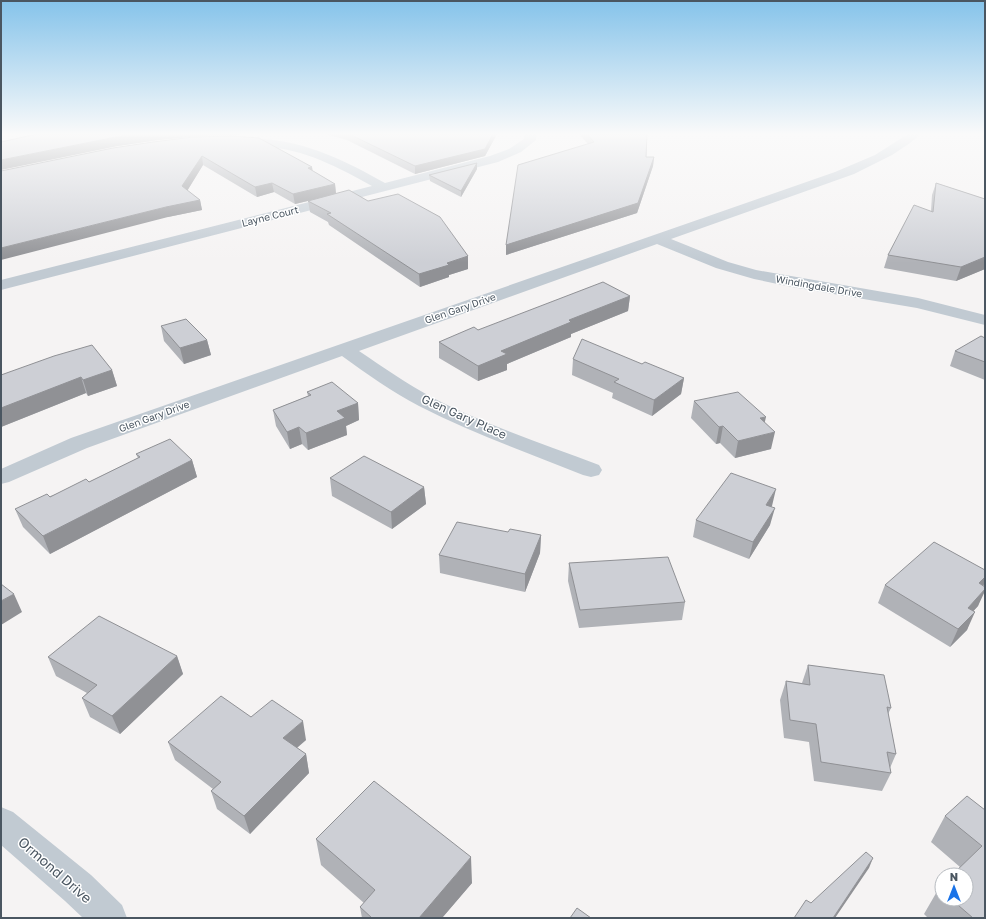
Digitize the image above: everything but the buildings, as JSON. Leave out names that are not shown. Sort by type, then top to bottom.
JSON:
[{"type":"street","points":[[364,177],[383,187]]},
{"type":"street","name":"Layne Court","points":[[1,285],[422,177]]},
{"type":"street","name":"Glen Gary Drive","points":[[1,477],[79,443],[832,177]]},
{"type":"street","name":"Windingdale Drive","points":[[657,239],[722,265],[754,274],[918,304],[985,320]]},
{"type":"street","name":"Glen Gary Place","points":[[344,349],[393,383],[426,402],[470,422],[591,470]]},
{"type":"street","name":"Ormond Drive","points":[[1,824],[78,888],[109,918]]}]
